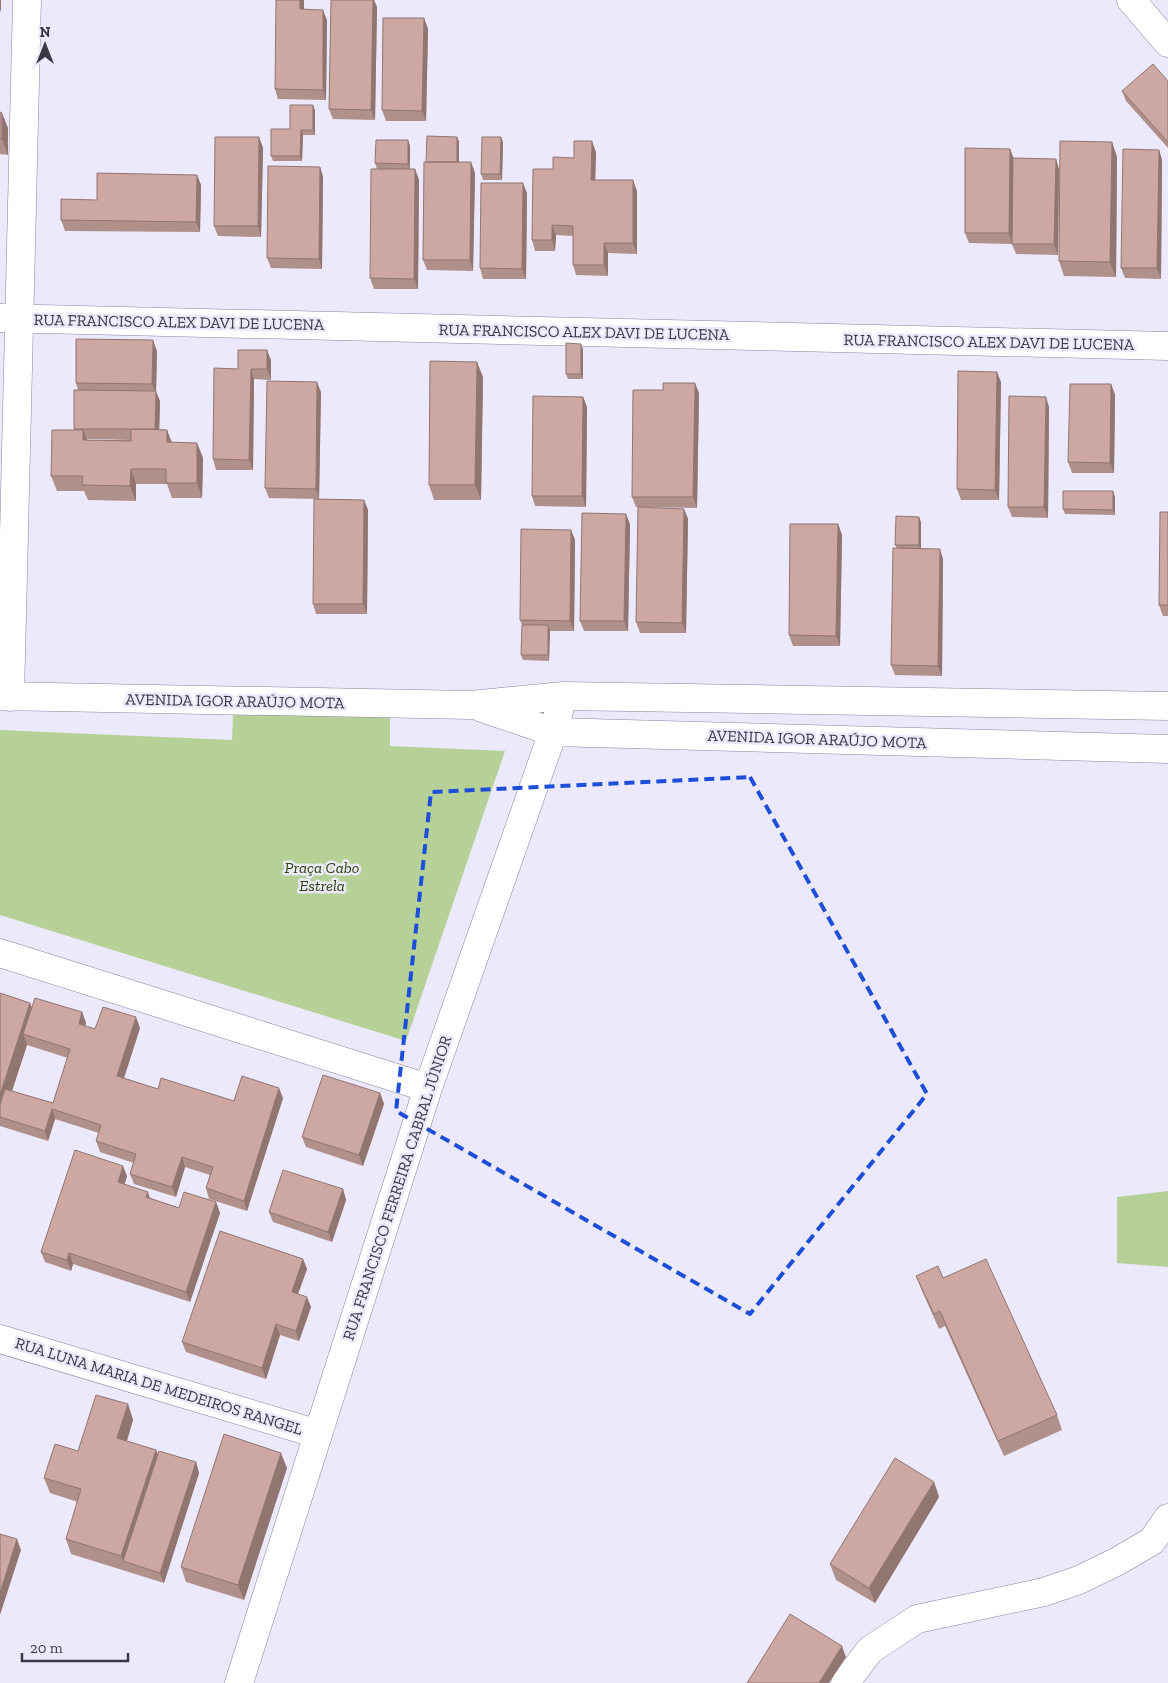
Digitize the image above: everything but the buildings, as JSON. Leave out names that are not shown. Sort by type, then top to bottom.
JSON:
[{"type":"street","points":[[5,696],[9,318],[27,0]]},
{"type":"street","points":[[1131,0],[1168,43]]},
{"type":"street","name":"RUA FRANCISCO ALEX DAVI DE LUCENA","points":[[9,318],[1168,346]]},
{"type":"street","name":"AVENIDA IGOR ARAÚJO MOTA","points":[[5,696],[471,705],[564,696],[1168,706]]},
{"type":"street","name":"RUA FRANCISCO FERREIRA CABRAL JÚNIOR","points":[[240,1683],[428,1088],[564,696]]},
{"type":"street","name":"AVENIDA IGOR ARAÚJO MOTA","points":[[471,705],[553,732],[1168,748]]},
{"type":"street","points":[[0,953],[428,1088]]},
{"type":"street","name":"RUA LUNA MARIA DE MEDEIROS RANGEL","points":[[0,1339],[318,1434]]},
{"type":"street","points":[[845,1683],[870,1650],[917,1619],[1044,1592],[1079,1580],[1118,1561],[1152,1541],[1168,1518]]},
{"type":"highlighted area","points":[[750,777],[927,1094],[750,1314],[396,1111],[431,792]]},
{"type":"green space","name":"Praça Cabo Estrela","points":[[233,714],[390,716],[390,746],[505,751],[406,1041],[0,915],[0,730],[232,740]]},
{"type":"green space","points":[[1168,1191],[1168,1267],[1117,1263],[1117,1197]]}]
